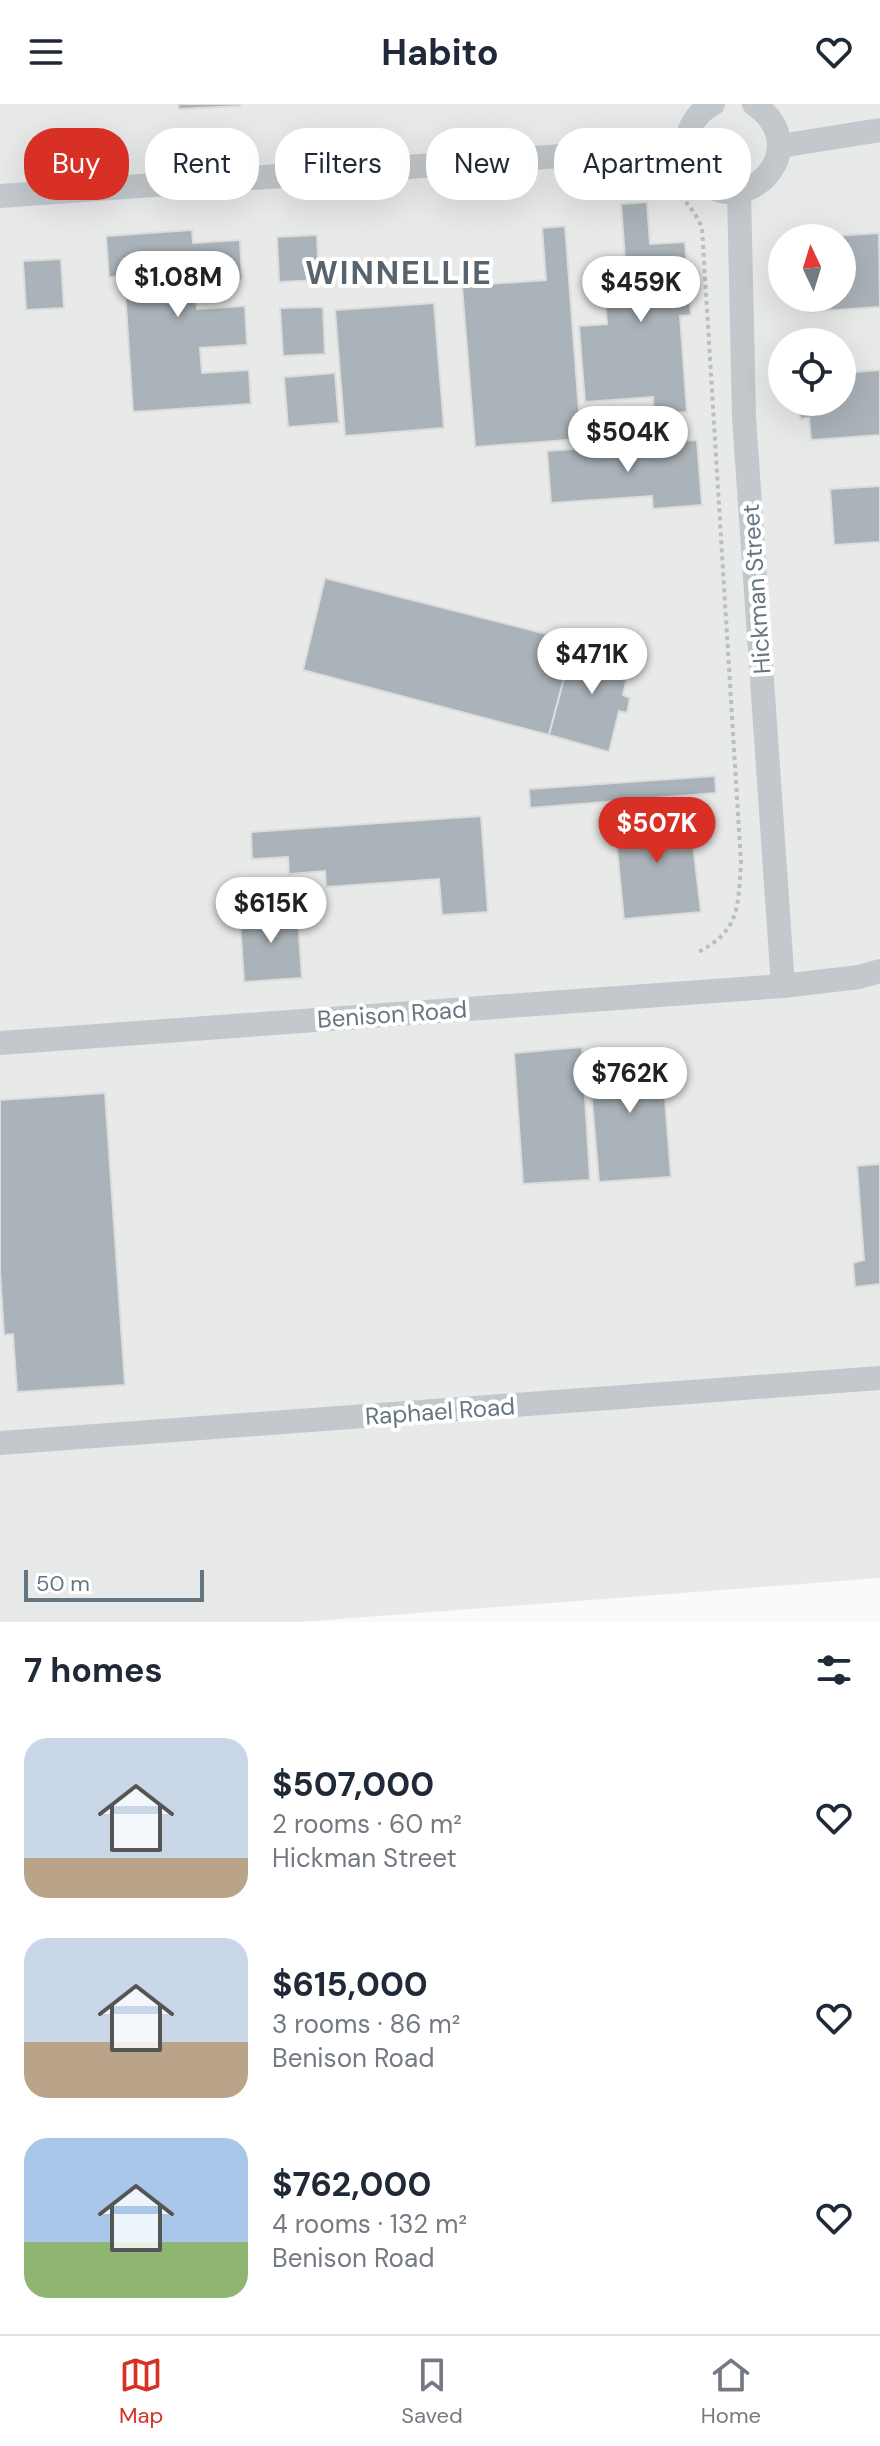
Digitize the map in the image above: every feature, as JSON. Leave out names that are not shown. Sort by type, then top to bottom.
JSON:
[{"type":"street","points":[[690,128],[695,119],[713,104]]},
{"type":"street","points":[[751,187],[768,176],[777,162],[780,146],[777,128],[768,113],[754,104]]},
{"type":"street","points":[[780,146],[880,130]]},
{"type":"street","points":[[0,196],[554,156]]},
{"type":"street","name":"Hickman Street","points":[[739,200],[744,417],[783,986]]},
{"type":"street","name":"Benison Road","points":[[0,1043],[783,986],[859,977],[880,971]]},
{"type":"street","name":"Raphael Road","points":[[0,1443],[880,1378]]},
{"type":"path","points":[[683,200],[693,209],[702,228],[741,863],[735,917],[725,936],[696,953]]},
{"type":"shaded area","points":[[0,104],[880,104],[880,1578],[300,1622],[0,1622]]},
{"type":"building","points":[[178,104],[240,104],[240,106],[179,109]]},
{"type":"building","points":[[647,202],[650,244],[685,242],[691,315],[680,316],[687,412],[654,414],[653,397],[585,402],[579,326],[607,324],[604,288],[627,286],[621,204]]},
{"type":"building","points":[[565,226],[581,439],[475,447],[462,286],[546,280],[542,228]]},
{"type":"building","points":[[192,230],[193,243],[240,240],[242,280],[195,283],[197,309],[245,306],[247,345],[200,348],[202,373],[249,370],[251,404],[133,412],[124,276],[109,277],[106,236]]},
{"type":"building","points":[[879,233],[880,307],[856,309],[856,235]]},
{"type":"building","points":[[317,235],[319,280],[279,282],[277,237]]},
{"type":"building","points":[[61,259],[64,308],[26,310],[23,261]]},
{"type":"building","points":[[434,303],[444,428],[345,436],[335,310]]},
{"type":"building","points":[[323,307],[325,354],[283,356],[280,308]]},
{"type":"building","points":[[880,370],[880,435],[811,440],[809,418],[800,419],[800,416],[856,416],[856,372]]},
{"type":"building","points":[[335,373],[339,423],[288,427],[284,377]]},
{"type":"building","points":[[697,440],[702,505],[653,509],[652,496],[551,503],[547,451]]},
{"type":"building","points":[[880,486],[880,542],[834,545],[830,489]]},
{"type":"building","points":[[325,578],[574,641],[549,735],[303,670]]},
{"type":"building","points":[[574,641],[632,655],[623,695],[630,698],[627,713],[619,711],[609,752],[549,735]]},
{"type":"building","points":[[715,776],[716,793],[530,808],[529,789]]},
{"type":"building","points":[[689,812],[701,912],[624,919],[614,818]]},
{"type":"building","points":[[481,816],[488,912],[442,915],[439,879],[326,887],[325,871],[289,874],[288,857],[252,859],[251,832]]},
{"type":"building","points":[[297,906],[302,978],[244,982],[240,921],[249,921],[249,909]]},
{"type":"building","points":[[582,1047],[590,1180],[523,1184],[514,1053]]},
{"type":"building","points":[[661,1047],[671,1177],[599,1182],[588,1054]]},
{"type":"building","points":[[105,1093],[125,1385],[17,1392],[13,1334],[4,1335],[0,1272],[0,1100]]},
{"type":"building","points":[[880,1164],[880,1284],[855,1287],[853,1263],[864,1260],[857,1166]]},
{"type":"district","name":"WINNELLIE","points":[[399,273]]}]
